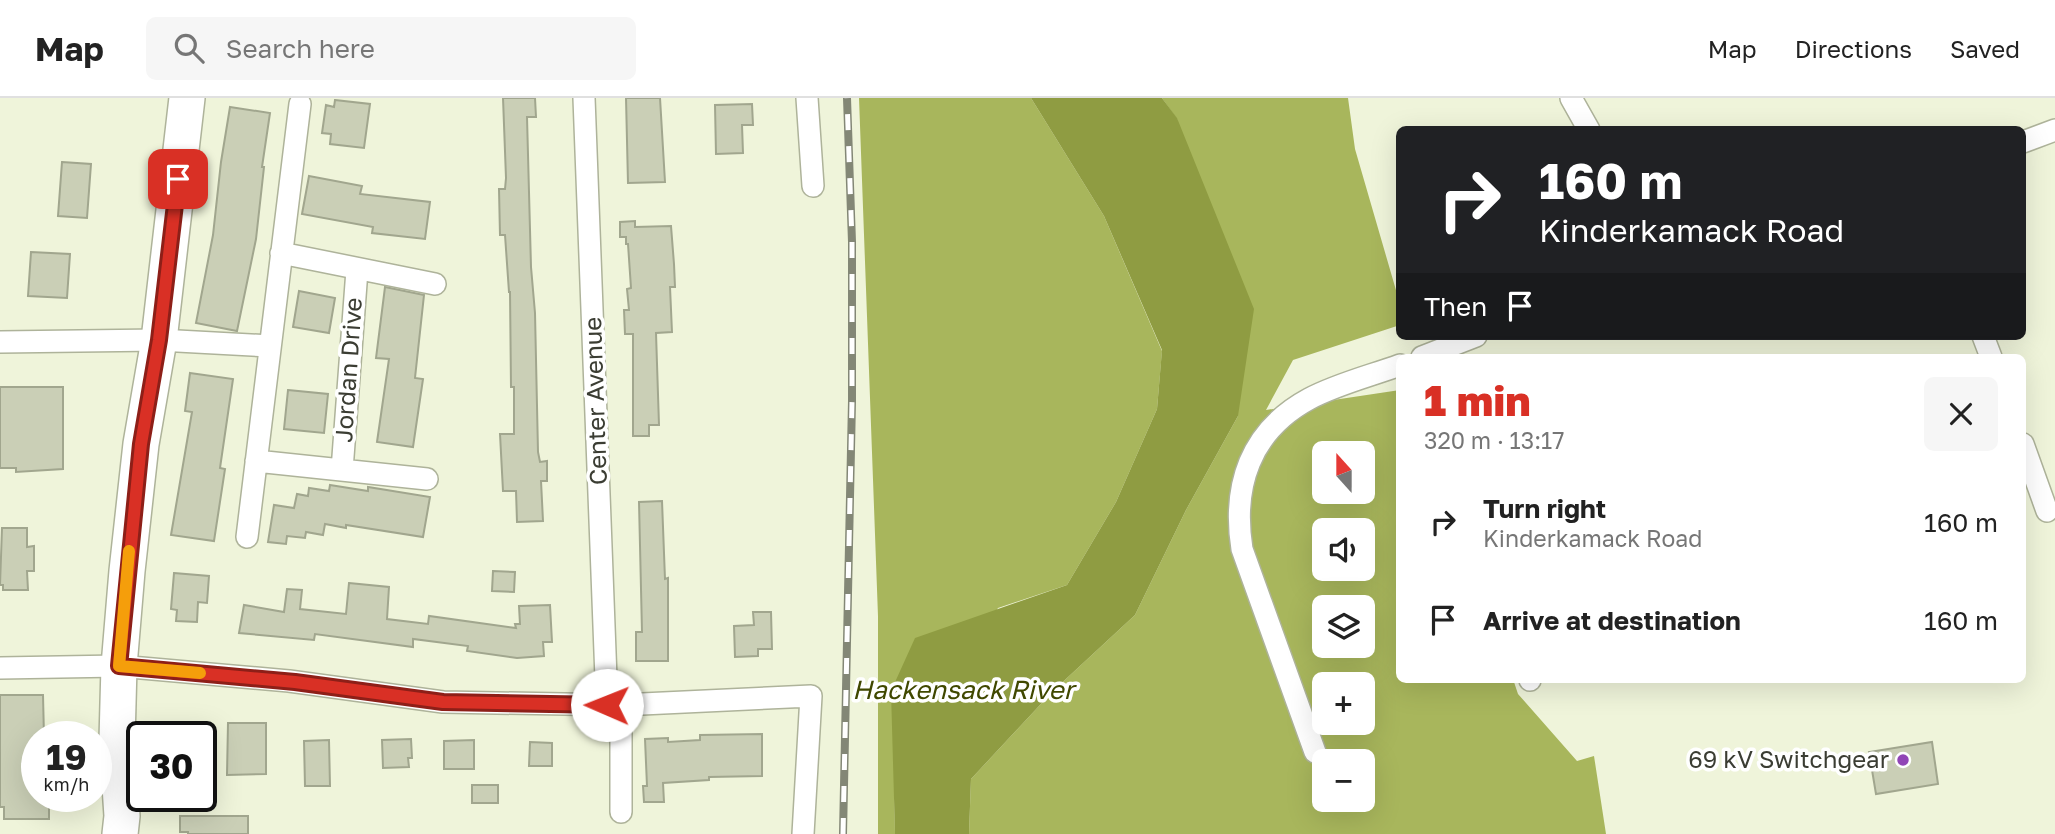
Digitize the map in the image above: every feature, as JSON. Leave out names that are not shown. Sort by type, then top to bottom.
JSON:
[{"type":"main road","points":[[120,834],[122,816],[117,740],[119,666],[141,444],[159,340],[187,98]]},
{"type":"street","name":"Center Avenue","points":[[584,98],[621,812]]},
{"type":"street","points":[[807,98],[813,186]]},
{"type":"street","points":[[1571,98],[1587,126]]},
{"type":"street","points":[[247,537],[300,104]]},
{"type":"street","points":[[2026,141],[2055,130]]},
{"type":"street","name":"Jordan Drive","points":[[281,253],[435,284]]},
{"type":"street","name":"Jordan Drive","points":[[342,470],[356,270]]},
{"type":"street","points":[[0,342],[159,340],[270,346]]},
{"type":"street","points":[[1430,354],[1466,340]]},
{"type":"street","points":[[1314,749],[1242,550],[1238,525],[1239,497],[1246,470],[1257,448],[1272,428],[1291,411],[1323,393],[1396,366]]},
{"type":"street","points":[[2026,452],[2047,511]]},
{"type":"street","name":"Jordan Drive","points":[[256,461],[427,479]]},
{"type":"street","points":[[0,668],[119,666],[295,682],[443,702],[614,705],[811,696],[803,834]]},
{"type":"shaded area","points":[[859,98],[1031,98],[1104,216],[1162,351],[1157,409],[1116,502],[1067,585],[998,608],[894,785],[895,834],[878,834],[878,616]]},
{"type":"shaded area","points":[[1162,98],[1348,98],[1355,149],[1396,290],[1396,326],[1293,360],[1266,410],[1396,391],[1396,683],[1514,683],[1518,694],[1577,761],[1594,756],[1606,834],[969,834],[971,779],[1053,691],[1135,615],[1186,510],[1238,416],[1177,119]]},
{"type":"water","name":"Hackensack River","points":[[1031,98],[1162,98],[1177,118],[1254,309],[1238,416],[1186,510],[1135,615],[1053,691],[971,779],[969,834],[895,834],[891,691],[915,638],[1067,585],[1116,502],[1157,409],[1162,350],[1104,216]]},
{"type":"building","points":[[503,98],[535,98],[536,117],[527,117],[538,452],[540,462],[547,461],[547,481],[541,481],[543,521],[517,522],[516,491],[503,491],[500,434],[514,434],[514,387],[511,387],[510,292],[505,235],[500,235],[499,189],[505,189],[506,178]]},
{"type":"building","points":[[626,98],[660,98],[665,182],[628,183]]},
{"type":"building","points":[[335,100],[370,104],[364,148],[330,144],[331,134],[322,133],[326,105],[334,107]]},
{"type":"building","points":[[752,104],[753,125],[742,125],[743,153],[716,154],[715,105]]},
{"type":"building","points":[[230,107],[270,113],[256,239],[237,331],[196,323],[213,235]]},
{"type":"building","points":[[62,162],[91,164],[87,218],[58,216]]},
{"type":"building","points":[[309,176],[362,186],[360,194],[430,202],[425,239],[372,233],[373,227],[302,214]]},
{"type":"building","points":[[635,221],[635,227],[671,226],[674,264],[675,287],[670,287],[672,332],[656,333],[659,425],[649,425],[649,436],[633,436],[633,334],[625,334],[624,310],[629,310],[627,289],[631,288],[628,244],[626,237],[620,237],[620,222]]},
{"type":"building","points":[[31,252],[70,254],[67,298],[28,296]]},
{"type":"building","points":[[385,287],[424,295],[415,378],[423,379],[413,447],[377,442],[389,359],[376,358]]},
{"type":"building","points":[[299,291],[335,298],[329,333],[293,327]]},
{"type":"building","points":[[190,373],[233,379],[220,468],[225,469],[214,541],[171,535],[192,412],[185,411]]},
{"type":"building","points":[[0,387],[63,387],[63,469],[16,472],[16,468],[0,468]]},
{"type":"building","points":[[288,390],[328,394],[324,433],[284,429]]},
{"type":"building","points":[[330,485],[368,491],[368,487],[430,497],[423,537],[325,524],[323,535],[306,532],[305,538],[287,536],[286,544],[268,542],[274,505],[294,508],[297,494],[308,496],[309,488],[329,491]]},
{"type":"building","points":[[662,501],[665,579],[668,578],[668,661],[636,661],[636,632],[642,632],[639,502]]},
{"type":"building","points":[[2,528],[27,528],[27,547],[34,546],[34,571],[27,571],[28,590],[3,590],[3,585],[0,585]]},
{"type":"building","points":[[493,571],[515,572],[514,592],[492,591]]},
{"type":"building","points":[[174,573],[209,576],[207,603],[198,602],[197,622],[176,621],[177,610],[171,609]]},
{"type":"building","points":[[349,583],[389,587],[387,619],[428,624],[429,616],[516,628],[515,624],[520,624],[519,606],[550,605],[552,642],[543,642],[544,656],[517,658],[467,651],[468,646],[413,639],[413,647],[315,634],[314,640],[239,633],[244,605],[284,612],[287,589],[302,590],[300,609],[346,614]]},
{"type":"building","points":[[753,612],[771,612],[772,649],[758,649],[758,656],[735,657],[734,626],[754,625]]},
{"type":"building","points":[[0,695],[43,695],[44,721],[21,721],[21,812],[49,812],[49,819],[4,819],[4,807],[0,807]]},
{"type":"building","points":[[228,723],[266,723],[266,774],[227,775]]},
{"type":"building","points":[[762,734],[762,776],[709,777],[709,780],[663,783],[664,802],[644,802],[643,786],[647,786],[645,739],[668,738],[668,742],[700,740],[700,735]]},
{"type":"building","points":[[411,739],[412,758],[408,758],[409,767],[383,768],[382,740]]},
{"type":"building","points":[[329,740],[330,786],[305,786],[304,741]]},
{"type":"building","points":[[474,740],[474,769],[444,769],[444,741]]},
{"type":"building","points":[[530,742],[552,743],[552,766],[529,766]]},
{"type":"building","name":"69 kV Switchgear","points":[[1932,742],[1938,784],[1876,794],[1869,752]]},
{"type":"building","points":[[472,785],[498,785],[498,803],[472,803]]},
{"type":"building","points":[[180,816],[248,816],[248,834],[180,832]]},
{"type":"railway","points":[[843,834],[852,401],[852,242],[847,98]]},
{"type":"slow traffic","points":[[129,551],[119,666],[200,673]]},
{"type":"place","name":"69 kV Switchgear","points":[[1903,760]]},
{"type":"route","points":[[178,179],[159,340],[141,444],[119,666],[295,682],[443,702],[607,705]]}]
